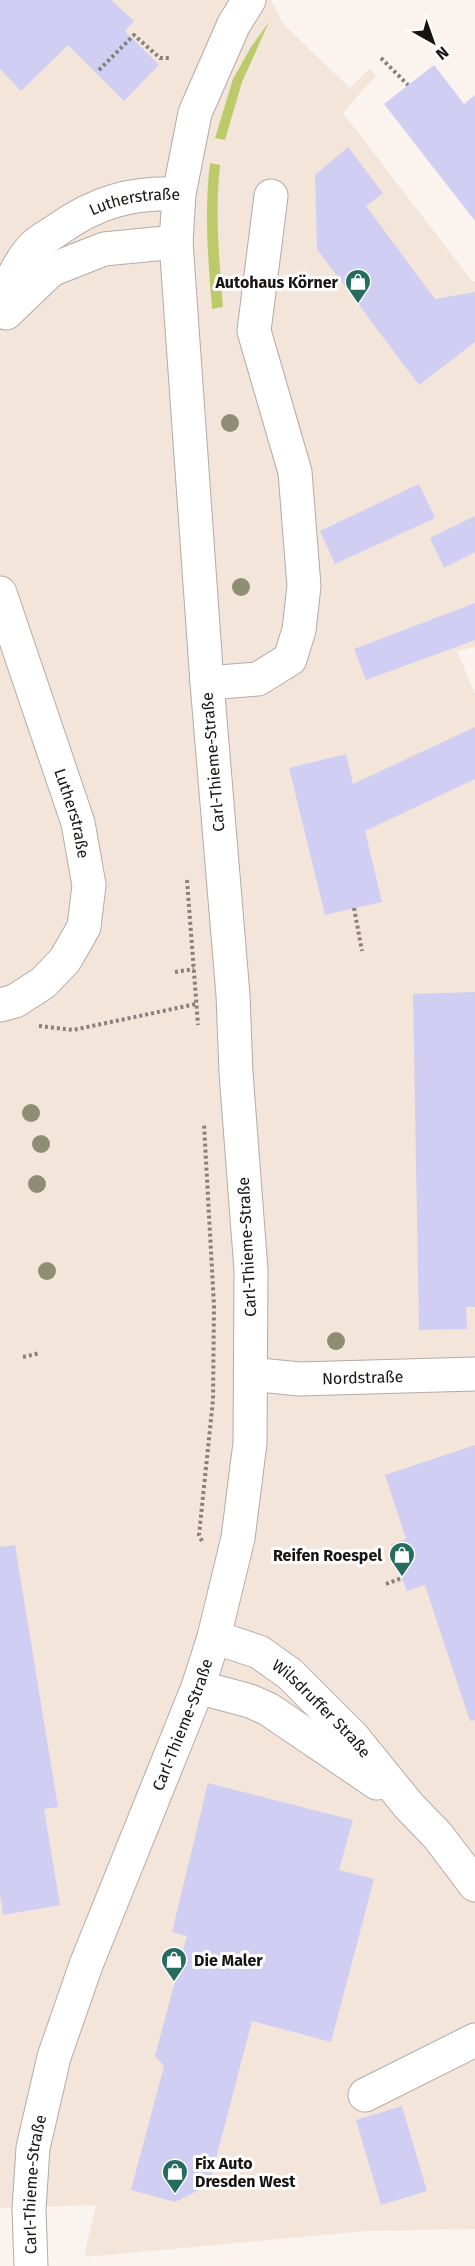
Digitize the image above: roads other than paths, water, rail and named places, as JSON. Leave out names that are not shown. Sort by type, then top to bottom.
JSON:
[{"type":"main road","name":"Lutherstraße","points":[[0,307],[10,283],[34,246],[75,217],[97,206],[140,194],[179,194],[195,113],[234,24],[249,0]]},
{"type":"main road","name":"Carl-Thieme-Straße","points":[[31,2266],[29,2209],[33,2148],[54,2057],[86,1965],[198,1688],[238,1535],[250,1443],[251,1270],[236,1073],[233,995],[207,683],[176,243],[179,194]]},
{"type":"main road","points":[[207,683],[258,679],[290,659],[299,630],[304,586],[295,472],[254,330],[271,196]]},
{"type":"main road","points":[[0,318],[51,270],[104,249],[176,243]]},
{"type":"main road","name":"Lutherstraße","points":[[0,592],[78,823],[89,885],[84,927],[65,960],[43,983],[15,1001],[0,1005]]},
{"type":"main road","name":"Nordstraße","points":[[251,1374],[299,1379],[475,1374]]},
{"type":"main road","name":"Wilsdruffer Straße","points":[[213,1637],[260,1652],[290,1674],[353,1737],[438,1836],[475,1885]]},
{"type":"main road","name":"Wilsdruffer Straße","points":[[198,1688],[250,1701],[268,1709],[410,1806]]},
{"type":"main road","points":[[365,2095],[475,2040]]},
{"type":"place","name":"Autohaus Körner","points":[[358,305]]},
{"type":"place","name":"Reifen Roespel","points":[[402,1578]]},
{"type":"place","name":"Die Maler","points":[[174,1983]]},
{"type":"place","name":"Fix Auto Dresden West","points":[[175,2195]]}]
